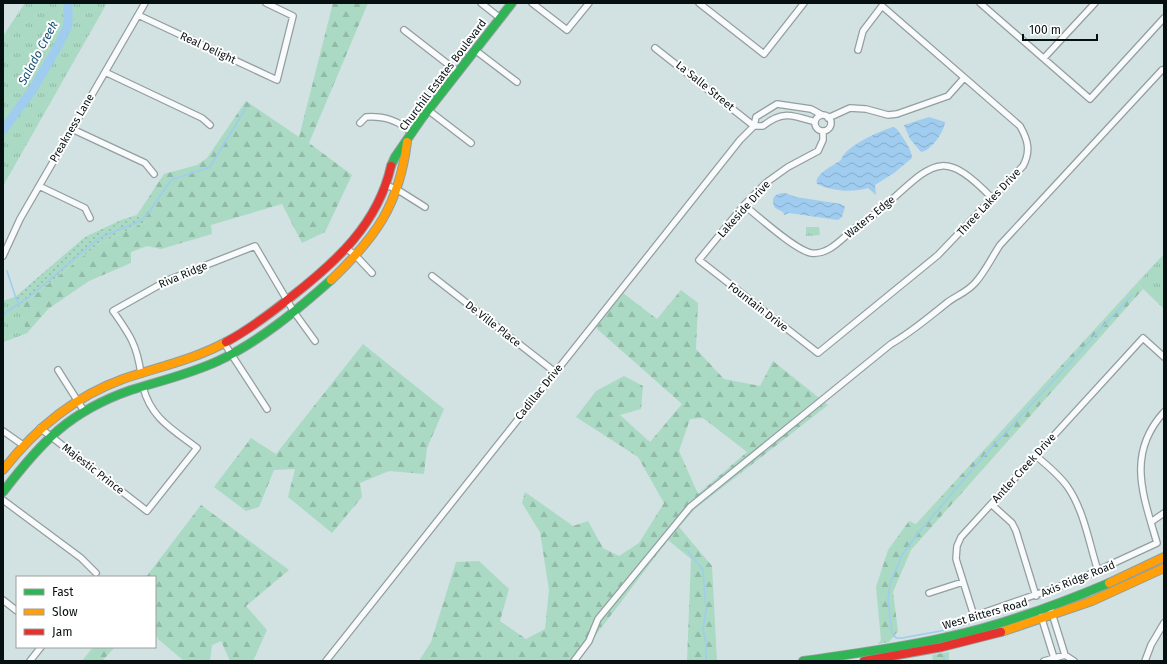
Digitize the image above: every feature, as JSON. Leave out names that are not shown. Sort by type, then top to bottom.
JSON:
[{"type":"street","name":"Preakness Lane","points":[[3,256],[20,219],[145,3]]},
{"type":"street","name":"Real Delight","points":[[138,15],[277,80],[293,16],[266,3]]},
{"type":"street","points":[[481,3],[500,18]]},
{"type":"street","name":"Churchill Estates Boulevard","points":[[3,470],[23,445],[40,428],[77,400],[103,386],[183,361],[224,343],[266,317],[288,300],[346,248],[363,228],[373,212],[386,185],[394,159],[428,110],[512,3]]},
{"type":"street","points":[[532,3],[567,30],[589,3]]},
{"type":"street","points":[[699,3],[764,54],[804,3]]},
{"type":"street","points":[[980,3],[1090,99],[1164,18]]},
{"type":"street","points":[[1044,58],[1095,3]]},
{"type":"street","name":"Three Lakes Drive","points":[[818,353],[938,256],[993,199],[1023,166],[1027,159],[1028,144],[1020,126],[882,6],[863,31],[858,50]]},
{"type":"street","points":[[404,30],[458,72]]},
{"type":"street","name":"La Salle Street","points":[[655,48],[754,126]]},
{"type":"street","points":[[475,50],[517,82]]},
{"type":"street","points":[[574,661],[589,640],[598,619],[690,507],[891,344],[908,334],[950,301],[958,298],[970,289],[982,275],[1000,245],[1162,70]]},
{"type":"street","points":[[105,72],[202,118],[210,125]]},
{"type":"street","points":[[828,118],[838,112],[857,108],[885,115],[897,114],[948,96],[964,78]]},
{"type":"street","points":[[777,104],[811,109],[828,118],[830,126],[827,130],[823,131],[818,129],[815,122],[786,115],[774,118],[763,126],[754,126],[756,117],[768,108],[777,104]]},
{"type":"street","points":[[795,116],[797,106]]},
{"type":"street","points":[[768,108],[774,118]]},
{"type":"street","points":[[428,110],[471,143]]},
{"type":"street","points":[[815,122],[819,116],[822,115]]},
{"type":"street","points":[[360,123],[366,117],[383,117],[398,122],[412,133]]},
{"type":"street","name":"Cadillac Drive","points":[[326,661],[740,140],[754,126]]},
{"type":"street","points":[[72,129],[145,163],[154,174]]},
{"type":"street","name":"Lakeside Drive","points":[[699,260],[744,205],[767,182],[818,151],[823,140],[823,131]]},
{"type":"street","name":"Churchill Estates Boulevard","points":[[3,492],[24,464],[51,436],[84,411],[108,398],[188,374],[231,354],[255,340],[294,312],[356,256],[374,236],[385,218],[398,190],[406,163],[407,142]]},
{"type":"street","name":"Waters Edge","points":[[744,205],[797,247],[812,253],[827,250],[888,204],[919,174],[930,168],[950,166],[960,169],[973,179],[993,199]]},
{"type":"street","points":[[386,185],[398,190],[425,207]]},
{"type":"street","points":[[39,186],[85,208],[90,218]]},
{"type":"street","name":"Riva Ridge","points":[[141,374],[138,352],[134,343],[113,311],[168,280],[255,246],[288,300]]},
{"type":"street","points":[[346,248],[372,273]]},
{"type":"street","name":"Fountain Drive","points":[[699,260],[818,353]]},
{"type":"street","name":"De Ville Place","points":[[432,276],[555,372]]},
{"type":"street","points":[[288,300],[294,312],[315,341]]},
{"type":"street","name":"Antler Creek Drive","points":[[974,616],[956,559],[956,546],[961,538],[1143,338],[1164,357]]},
{"type":"street","points":[[224,343],[267,409]]},
{"type":"street","points":[[58,370],[84,411]]},
{"type":"street","name":"Majestic Prince","points":[[40,428],[147,511],[197,448],[156,416],[147,401],[143,387]]},
{"type":"street","points":[[1163,413],[1151,428],[1146,439],[1140,472],[1140,484],[1151,522],[1164,514]]},
{"type":"street","points":[[3,431],[23,445]]},
{"type":"street","points":[[1036,456],[1061,479],[1072,494],[1098,571]]},
{"type":"street","points":[[3,500],[81,558],[96,573]]},
{"type":"street","points":[[992,504],[1012,523],[1016,531],[1036,596]]},
{"type":"street","name":"Axis Ridge Road","points":[[974,616],[1036,596],[1098,571],[1157,543],[1151,522]]},
{"type":"street","name":"West Bitters Road","points":[[803,661],[913,644],[980,629],[1050,607],[1110,583],[1164,557]]},
{"type":"street","name":"West Bitters Road","points":[[864,661],[914,653],[985,637],[1042,620],[1111,593],[1164,568]]},
{"type":"street","points":[[930,593],[963,582]]},
{"type":"street","points":[[3,600],[16,610]]},
{"type":"street","points":[[1050,607],[1058,637],[1065,655],[1074,661]]},
{"type":"street","points":[[1039,611],[1054,658]]},
{"type":"street","points":[[1145,661],[1151,645],[1164,623]]},
{"type":"street","points":[[1048,641],[1058,637]]},
{"type":"street","points":[[913,644],[914,653]]},
{"type":"street","points":[[30,661],[40,648]]},
{"type":"street","points":[[1044,661],[1065,655]]},
{"type":"green space","points":[[25,3],[107,3],[3,186],[3,36]]},
{"type":"green space","points":[[333,3],[368,3],[309,143],[352,175],[325,232],[302,243],[282,204],[211,225],[212,234],[161,249],[147,246],[131,252],[131,263],[89,281],[48,309],[27,333],[3,342],[3,301],[15,297],[18,308],[99,244],[146,222],[137,215],[164,174],[197,165],[207,158],[246,101],[299,137]]},
{"type":"green space","points":[[137,215],[146,222],[99,244],[18,308],[15,297],[85,237],[121,220]]},
{"type":"green space","points":[[806,227],[819,227],[820,235],[806,236]]},
{"type":"green space","points":[[1164,254],[1164,309],[1137,283]]},
{"type":"green space","points":[[1157,271],[1161,271],[1163,272],[1163,280],[1157,281],[1154,278],[1154,274]]},
{"type":"green space","points":[[1137,283],[1143,289],[911,550],[893,592],[898,631],[889,642],[878,644],[881,640],[876,587],[888,550],[909,521],[916,524]]},
{"type":"green space","points":[[681,290],[698,303],[696,349],[724,379],[760,386],[773,361],[828,405],[696,508],[679,527],[712,566],[717,661],[687,661],[691,559],[668,540],[576,661],[419,661],[431,642],[456,562],[479,561],[509,589],[500,621],[526,639],[545,629],[549,590],[540,532],[522,503],[525,492],[573,526],[588,521],[603,548],[619,556],[639,543],[664,503],[638,457],[576,417],[596,391],[624,376],[643,386],[641,409],[620,415],[650,442],[682,404],[596,328],[623,293],[657,319]],"holes":[[[703,418],[747,452],[698,494],[679,451],[690,419]]]},
{"type":"green space","points":[[15,297],[27,333],[3,342],[3,301]]},
{"type":"green space","points":[[363,344],[444,409],[427,448],[424,474],[389,471],[360,483],[362,497],[332,533],[288,497],[295,469],[274,470],[259,507],[246,511],[214,487],[251,438],[276,454]]},
{"type":"green space","points":[[201,505],[289,570],[246,606],[267,630],[253,661],[230,661],[221,641],[212,645],[210,661],[184,661],[158,639],[156,634],[156,576],[147,576]]},
{"type":"green space","points":[[92,648],[114,648],[103,660],[82,661]]},
{"type":"green space","points":[[949,652],[949,661],[933,661],[932,655]]},
{"type":"water","points":[[929,117],[945,122],[940,136],[933,145],[921,152],[910,139],[904,125]]},
{"type":"water","points":[[893,127],[896,128],[906,143],[912,154],[912,158],[894,173],[875,185],[876,195],[868,188],[862,190],[842,190],[817,184],[818,177],[841,160],[844,155],[856,144]]},
{"type":"water","points":[[785,193],[796,197],[841,204],[845,207],[842,217],[838,220],[789,213],[784,215],[783,212],[775,208],[773,199],[776,195]]},
{"type":"waterway","name":"Salado Creek","points":[[3,130],[33,89],[57,48],[68,25],[68,3]]},
{"type":"waterway","points":[[3,314],[29,297],[99,238],[140,221],[147,215],[171,180],[210,167],[246,108]]},
{"type":"waterway","points":[[7,271],[18,304]]},
{"type":"waterway","points":[[946,632],[946,630],[902,638],[896,638],[892,633],[888,600],[890,584],[902,555],[919,532],[984,456],[1132,295]]},
{"type":"waterway","points":[[687,550],[703,570],[706,610],[703,629],[706,644],[706,661]]},
{"type":"waterway","points":[[946,630],[968,624],[971,620]]},
{"type":"waterway","points":[[944,656],[944,661]]},
{"type":"traffic: fast","points":[[391,166],[395,157],[422,118],[512,3]]},
{"type":"traffic: fast","points":[[3,492],[44,443],[74,418],[110,398],[197,370],[233,353],[277,325],[331,280]]},
{"type":"traffic: fast","points":[[803,661],[893,648],[989,627],[1030,614],[1109,583]]},
{"type":"traffic: slow","points":[[331,280],[361,249],[383,218],[398,184],[407,142]]},
{"type":"traffic: slow","points":[[3,470],[15,455],[42,428],[71,405],[88,395],[123,379],[201,354],[226,342]]},
{"type":"traffic: slow","points":[[1109,583],[1164,557]]},
{"type":"traffic: slow","points":[[1001,632],[1092,601],[1164,568]]},
{"type":"traffic: jam","points":[[226,342],[276,309],[308,284],[339,255],[366,224],[385,187],[391,166]]},
{"type":"traffic: jam","points":[[864,661],[942,647],[1001,632]]}]
